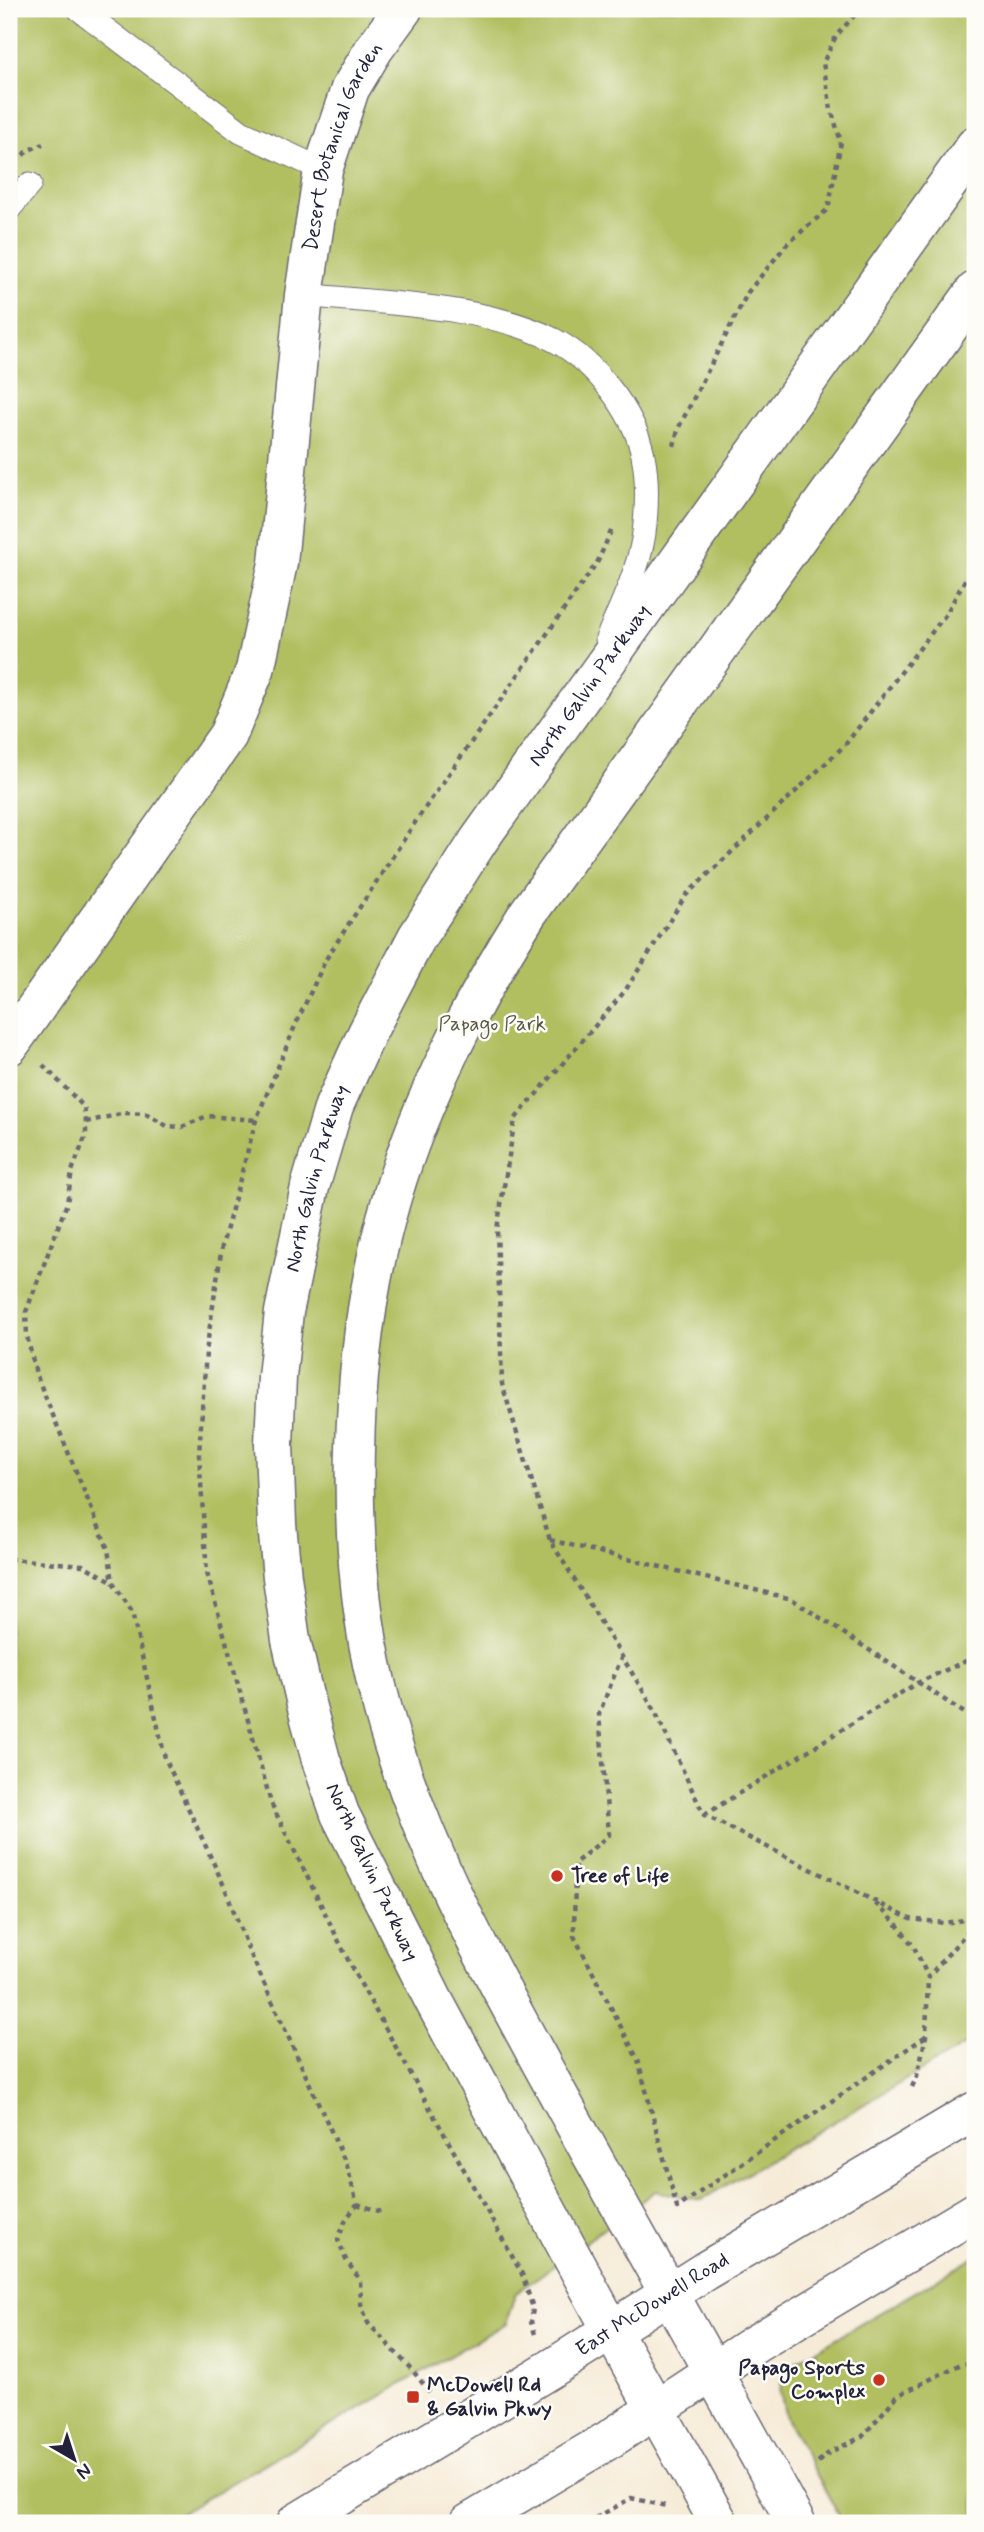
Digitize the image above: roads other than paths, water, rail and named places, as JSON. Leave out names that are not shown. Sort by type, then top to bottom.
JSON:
[{"type":"main road","name":"Desert Botanical Garden","points":[[9,1046],[228,735],[255,670],[278,563],[304,295],[323,170],[351,89],[374,48],[403,9]]},
{"type":"main road","name":"North Galvin Parkway","points":[[719,2523],[434,2001],[340,1814],[321,1760],[292,1640],[277,1524],[274,1444],[284,1312],[310,1187],[334,1106],[394,979],[439,900],[479,840],[975,146]]},
{"type":"main road","points":[[796,2523],[495,1979],[431,1851],[405,1782],[383,1710],[365,1634],[355,1457],[361,1357],[374,1275],[392,1199],[415,1130],[489,975],[528,913],[975,291]]},
{"type":"main road","name":"East McDowell Road","points":[[296,2523],[612,2331],[668,2293],[975,2111]]},
{"type":"main road","points":[[469,2523],[656,2409],[713,2370],[975,2212]]},
{"type":"lane","points":[[79,9],[241,132],[323,170]]},
{"type":"lane","points":[[9,209],[30,184]]},
{"type":"lane","points":[[304,295],[456,311],[496,320],[554,340],[575,354],[608,385],[623,408],[643,455],[645,525],[635,568],[587,690]]},
{"type":"place","name":"Tree of Life","points":[[557,1876]]},
{"type":"place","name":"Papago Sports Complex","points":[[879,2380]]},
{"type":"place","name":"McDowell Rd & Galvin Pkwy","points":[[413,2397]]},
{"type":"park label","name":"Papago Park","points":[[492,1024]]}]
